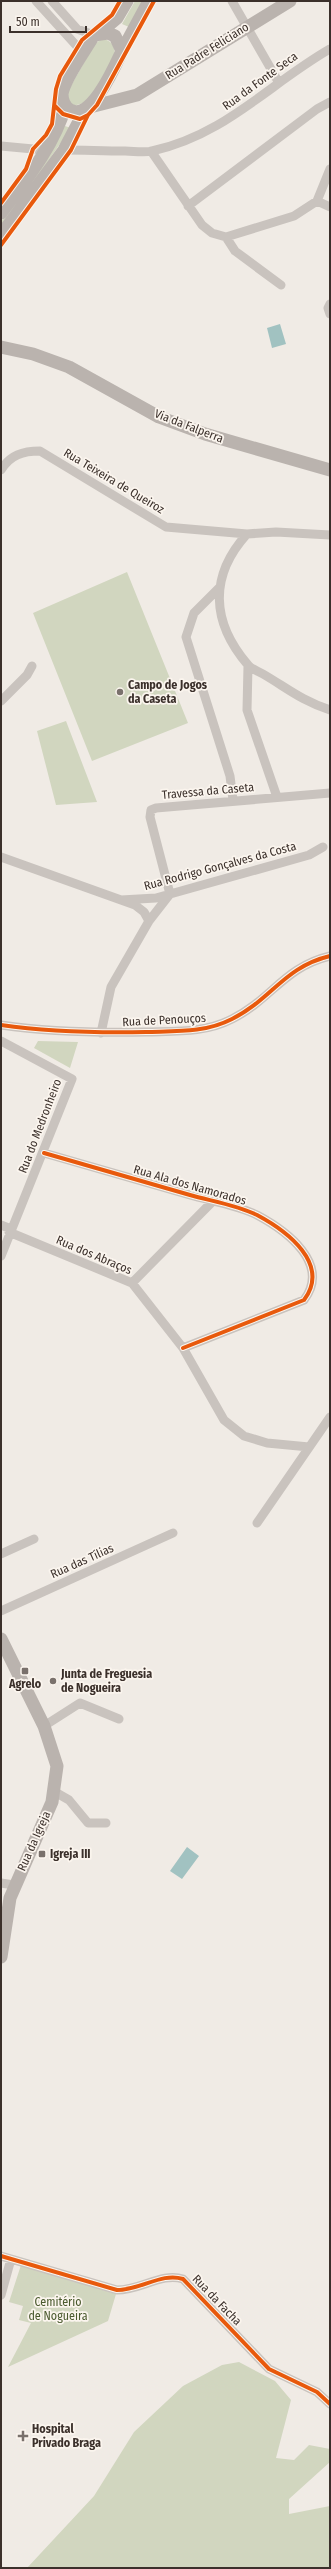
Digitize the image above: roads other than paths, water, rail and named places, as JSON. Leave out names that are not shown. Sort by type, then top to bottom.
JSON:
[{"type":"main road","points":[[1,213],[30,173],[61,120],[65,107],[62,95],[64,87],[96,34],[117,18],[127,1]]},
{"type":"main road","points":[[1,235],[64,150],[107,79],[148,1]]},
{"type":"main road","name":"Rua Padre Feliciano","points":[[65,107],[72,111],[88,109],[138,94],[290,1]]},
{"type":"main road","points":[[96,34],[108,33],[115,36],[122,51]]},
{"type":"main road","points":[[107,79],[114,91],[124,99]]},
{"type":"main road","name":"Via da Falperra","points":[[1,340],[75,370],[159,417],[205,434],[330,470]]},
{"type":"main road","name":"Via da Falperra","points":[[1,347],[33,354]]},
{"type":"main road","name":"Rua da Igreja","points":[[1,1639],[44,1726],[57,1766],[55,1792],[40,1831],[8,1884],[10,1898],[1,1957]]},
{"type":"street","points":[[36,1],[84,54]]},
{"type":"street","points":[[52,1],[77,29],[96,34]]},
{"type":"street","points":[[232,1],[278,83]]},
{"type":"street","name":"Rua da Fonte Seca","points":[[64,150],[151,151],[211,129],[244,110],[305,63],[330,48]]},
{"type":"street","points":[[188,206],[317,109],[330,102]]},
{"type":"street","points":[[1,146],[44,150]]},
{"type":"street","points":[[151,151],[188,206],[212,233],[226,237],[294,216],[317,201],[330,169]]},
{"type":"street","points":[[317,201],[330,207]]},
{"type":"street","points":[[226,237],[235,251],[281,285]]},
{"type":"street","points":[[330,304],[328,308],[330,314]]},
{"type":"street","name":"Rua Teixeira de Queiroz","points":[[1,470],[5,463],[18,453],[40,450],[166,527],[247,534],[276,532],[330,535]]},
{"type":"street","points":[[233,800],[230,776],[186,637],[194,613],[219,588],[236,546],[247,534]]},
{"type":"street","points":[[219,588],[220,617],[228,639],[248,666],[291,694],[330,710]]},
{"type":"street","points":[[1,701],[27,675],[32,666]]},
{"type":"street","points":[[248,666],[247,710],[277,797]]},
{"type":"street","name":"Travessa da Caseta","points":[[170,894],[168,881],[150,817],[151,810],[156,808],[233,800],[330,793]]},
{"type":"street","name":"Rua Rodrigo Gonçalves da Costa","points":[[121,900],[138,900],[170,894],[294,860],[323,847]]},
{"type":"street","name":"Rua Rodrigo Gonçalves da Costa","points":[[1,857],[135,905],[144,912],[149,921]]},
{"type":"street","points":[[101,1033],[111,987],[149,921],[170,894]]},
{"type":"street","name":"Rua de Penouços","points":[[1,1025],[44,1032],[101,1033],[196,1031],[218,1026],[260,1002],[293,971],[313,960],[330,956]]},
{"type":"street","name":"Rua do Medronheiro","points":[[1,1041],[72,1079],[44,1153],[10,1231],[1,1256]]},
{"type":"street","name":"Rua Ala dos Namorados","points":[[44,1153],[256,1214],[294,1238],[311,1261],[315,1278],[309,1294],[304,1300],[183,1348]]},
{"type":"street","points":[[132,1283],[213,1201]]},
{"type":"street","name":"Rua dos Abraços","points":[[1,1225],[10,1231],[132,1283],[183,1348],[224,1420],[244,1436],[267,1443],[309,1447]]},
{"type":"street","points":[[257,1523],[330,1416]]},
{"type":"street","name":"Rua das Tílias","points":[[1,1611],[174,1533]]},
{"type":"street","points":[[1,1554],[34,1539]]},
{"type":"street","points":[[44,1726],[80,1703],[119,1719]]},
{"type":"street","points":[[55,1792],[69,1800],[88,1823],[106,1823]]},
{"type":"street","name":"Rua da Facha","points":[[1,2256],[117,2290],[130,2290],[174,2276],[183,2279],[269,2369],[317,2392],[330,2404]]},
{"type":"street","points":[[1,2294],[11,2259]]},
{"type":"water","points":[[280,324],[286,344],[272,348],[267,328]]},
{"type":"water","points":[[187,1847],[199,1856],[182,1879],[170,1871]]},
{"type":"place","name":"Campo de Jogos da Caseta","points":[[120,692]]},
{"type":"place","name":"Agrelo","points":[[25,1671]]},
{"type":"place","name":"Junta de Freguesia de Nogueira","points":[[53,1681]]},
{"type":"place","name":"Igreja III","points":[[42,1854]]},
{"type":"place","name":"Hospital Privado Braga","points":[[23,2436]]},
{"type":"park label","name":"Cemitério de Nogueira","points":[[58,2309]]}]
